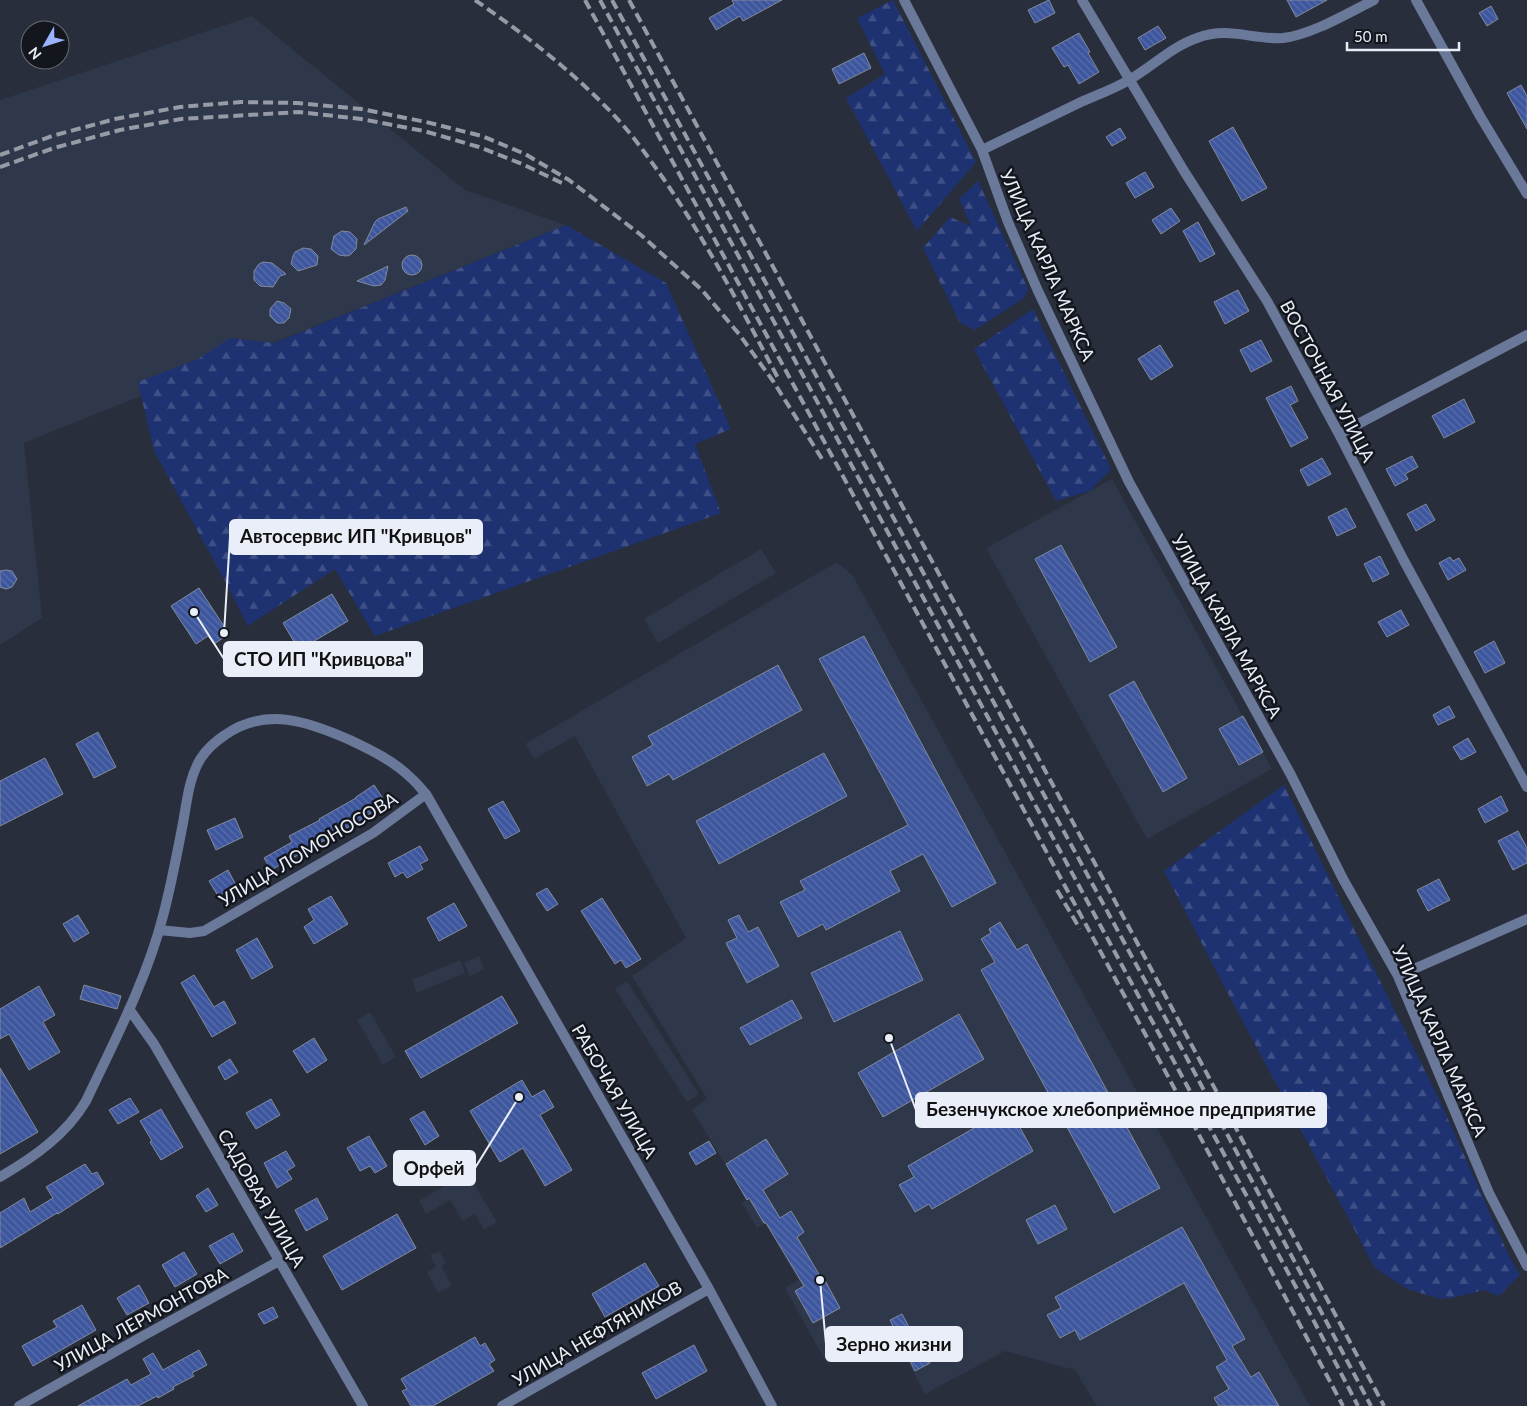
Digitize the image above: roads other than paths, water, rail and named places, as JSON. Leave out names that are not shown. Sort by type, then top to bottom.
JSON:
[{"type":"street","name":"УЛИЦА КАРЛА МАРКСА","points":[[904,0],[982,150],[1008,222],[1038,291],[1129,482],[1291,775],[1343,879],[1398,976],[1490,1193],[1527,1266]]},
{"type":"street","name":"ВОСТОЧНАЯ УЛИЦА","points":[[1082,0],[1184,171],[1266,301],[1339,434],[1403,559],[1527,788]]},
{"type":"street","points":[[982,150],[1129,80],[1179,46],[1195,39],[1211,33],[1284,38],[1320,26],[1374,0]]},
{"type":"street","points":[[1416,0],[1480,116],[1527,194]]},
{"type":"street","points":[[1339,434],[1527,335]]},
{"type":"street","name":"УЛИЦА ЛОМОНОСОВА","points":[[0,1177],[39,1152],[57,1137],[80,1112],[86,1101],[129,1009],[159,930],[167,900],[191,781],[201,758],[216,741],[236,727],[273,718],[295,720],[320,727],[374,751],[410,777],[426,794],[373,833],[204,930],[190,934],[159,930]]},
{"type":"street","name":"РАБОЧАЯ УЛИЦА","points":[[426,794],[709,1289],[772,1406]]},
{"type":"street","points":[[1398,976],[1527,919]]},
{"type":"street","name":"САДОВАЯ УЛИЦА","points":[[129,1009],[154,1044],[363,1406]]},
{"type":"street","name":"УЛИЦА ЛЕРМОНТОВА","points":[[20,1406],[279,1261]]},
{"type":"street","name":"УЛИЦА НЕФТЯНИКОВ","points":[[502,1406],[709,1289]]},
{"type":"railway","points":[[475,0],[533,42],[570,73],[605,106],[633,137],[679,202],[724,276],[778,378]]},
{"type":"railway","points":[[585,0],[1163,1067],[1343,1406]]},
{"type":"railway","points":[[600,0],[1304,1302],[1358,1406]]},
{"type":"railway","points":[[612,0],[1181,1047],[1371,1406]]},
{"type":"railway","points":[[629,0],[1068,813],[1384,1406]]},
{"type":"railway","points":[[0,155],[52,136],[115,119],[180,107],[241,102],[297,103],[361,109],[482,136],[525,154],[569,180],[641,235],[702,290],[739,334],[773,381],[824,462]]},
{"type":"railway","points":[[0,167],[54,148],[120,130],[181,119],[299,112],[361,119],[424,131],[479,147],[522,164],[564,184]]},
{"type":"railway","points":[[1057,890],[1080,929]]},
{"type":"place","name":"СТО ИП \"Кривцова\"","points":[[194,612]]},
{"type":"place","name":"Автосервис ИП \"Кривцов\"","points":[[224,633]]},
{"type":"place","name":"Безенчукское хлебоприёмное предприятие","points":[[889,1038]]},
{"type":"place","name":"Орфей","points":[[519,1097]]},
{"type":"place","name":"Зерно жизни","points":[[820,1280]]}]
